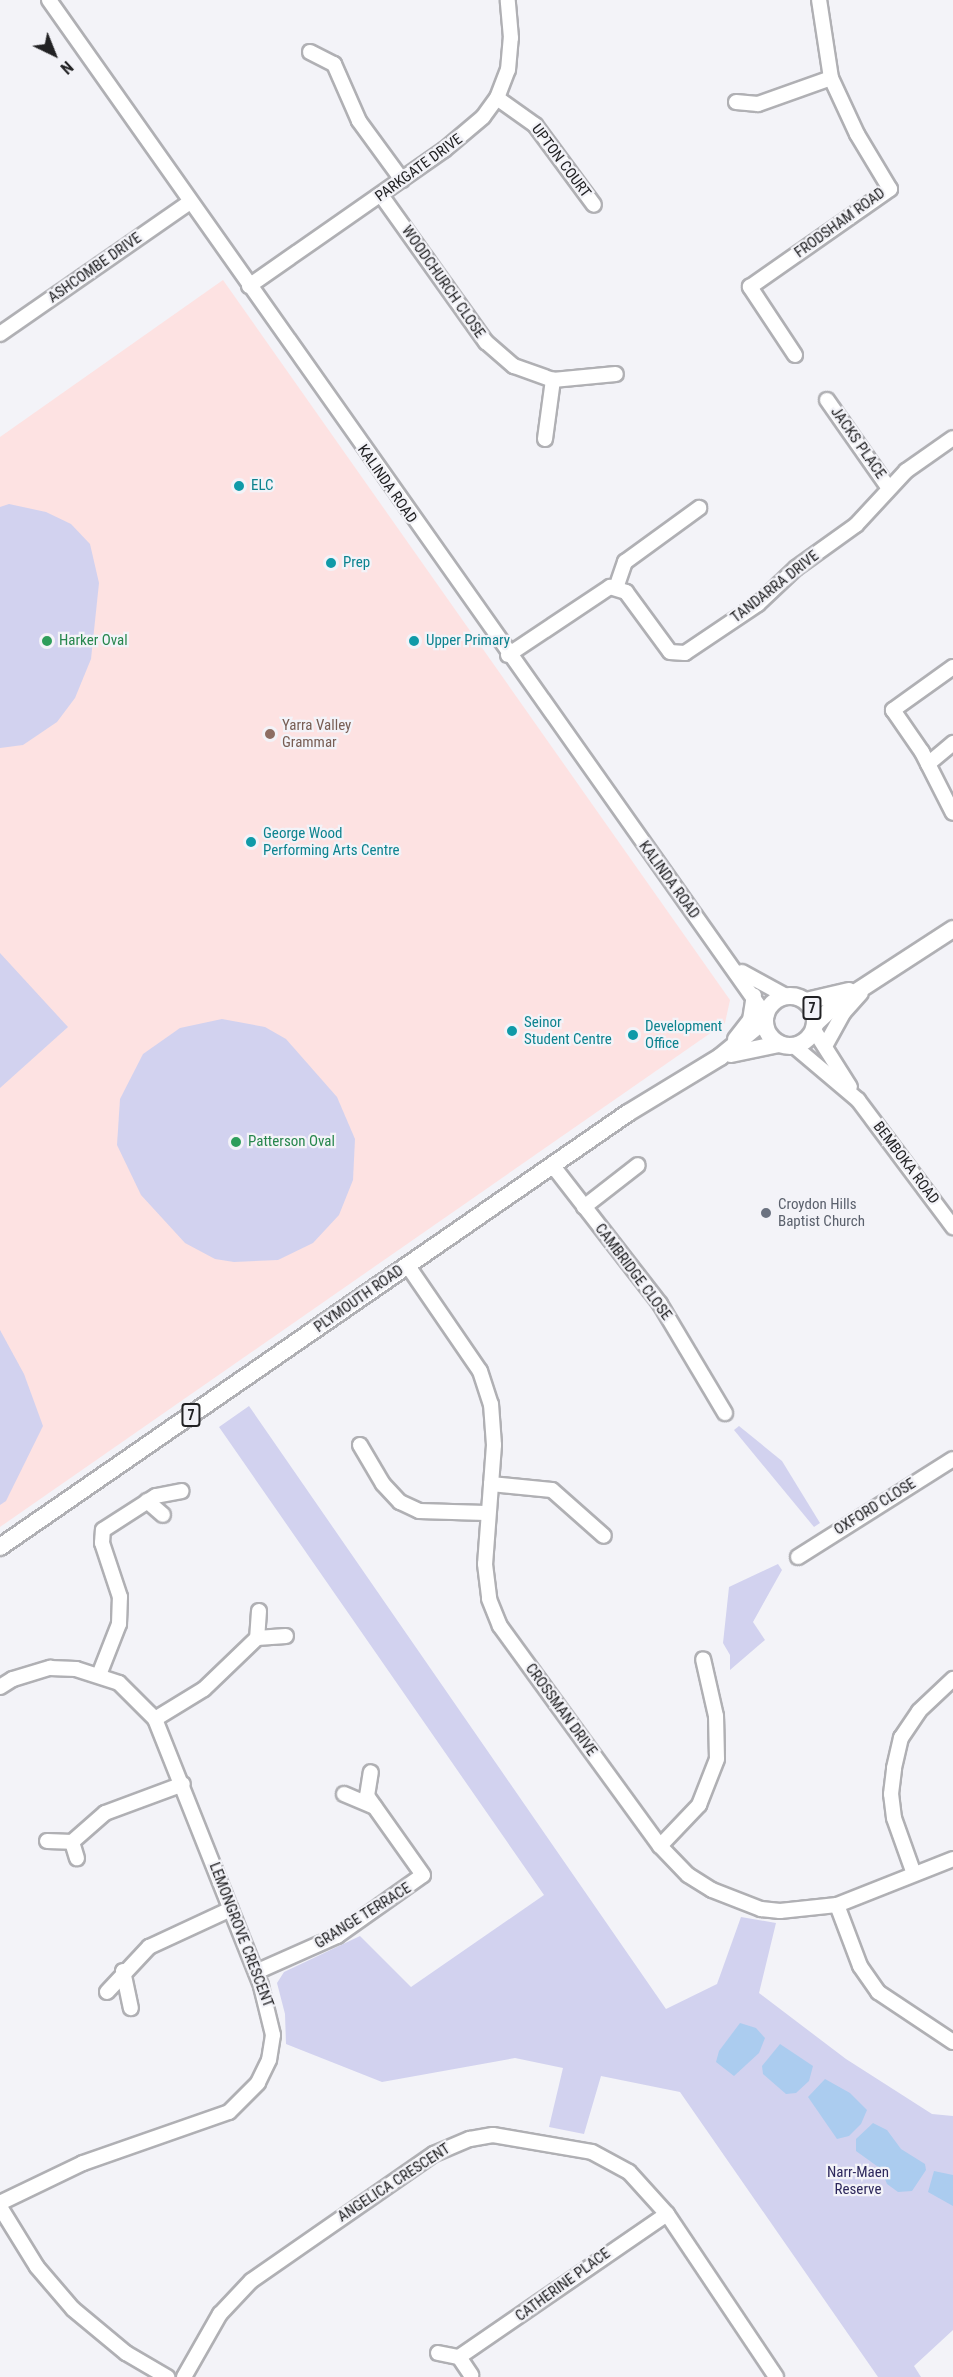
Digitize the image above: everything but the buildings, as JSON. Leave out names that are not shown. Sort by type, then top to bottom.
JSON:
[{"type":"main road","name":"7","points":[[787,1045],[806,1041],[833,1007],[953,929]]},
{"type":"main road","name":"7","points":[[765,1018],[773,1003],[786,996],[806,1001],[867,987]]},
{"type":"main road","name":"7","points":[[806,1001],[815,1027]]},
{"type":"main road","points":[[765,1018],[768,1034],[787,1045]]},
{"type":"main road","name":"PLYMOUTH ROAD","points":[[0,1546],[637,1106],[720,1057],[765,1018]]},
{"type":"main road","name":"PLYMOUTH ROAD","points":[[720,1057],[787,1045]]},
{"type":"street","name":"KALINDA ROAD","points":[[50,0],[189,202],[508,655],[754,995],[765,1018]]},
{"type":"street","name":"PARKGATE DRIVE","points":[[249,286],[470,132],[496,98],[508,70],[510,49],[508,0]]},
{"type":"street","name":"FRODSHAM ROAD","points":[[795,355],[750,287],[890,189],[857,134],[831,78],[819,0]]},
{"type":"street","points":[[310,52],[334,64],[359,120],[402,180]]},
{"type":"street","points":[[736,102],[758,104],[831,78]]},
{"type":"street","name":"UPTON COURT","points":[[496,98],[535,125],[594,205]]},
{"type":"street","name":"WOODCHURCH CLOSE","points":[[381,195],[486,342],[514,366],[553,380],[616,374]]},
{"type":"street","name":"ASHCOMBE DRIVE","points":[[0,334],[189,202]]},
{"type":"street","points":[[545,439],[553,380]]},
{"type":"street","name":"JACKS PLACE","points":[[827,400],[888,487]]},
{"type":"street","name":"TANDARRA DRIVE","points":[[616,588],[626,592],[670,652],[685,653],[758,604],[796,568],[856,525],[888,487],[953,438]]},
{"type":"street","points":[[508,655],[604,589],[616,588],[625,562],[699,508]]},
{"type":"street","points":[[953,667],[893,710],[928,764],[953,813]]},
{"type":"street","points":[[928,764],[953,743]]},
{"type":"street","name":"KALINDA ROAD","points":[[731,963],[757,983],[786,996]]},
{"type":"street","points":[[825,1046],[844,1012],[867,987]]},
{"type":"street","points":[[720,1057],[750,1020],[754,995]]},
{"type":"street","name":"BEMBOKA ROAD","points":[[815,1027],[858,1100],[953,1227]]},
{"type":"street","name":"BEMBOKA ROAD","points":[[787,1045],[858,1100]]},
{"type":"street","points":[[584,1207],[638,1165]]},
{"type":"street","name":"CAMBRIDGE CLOSE","points":[[553,1166],[660,1304],[725,1413]]},
{"type":"street","name":"CROSSMAN DRIVE","points":[[408,1266],[480,1371],[491,1404],[491,1484],[486,1513],[489,1599],[500,1626],[660,1846],[688,1875],[704,1885],[761,1909],[804,1911],[837,1905],[953,1859]]},
{"type":"street","points":[[360,1445],[383,1484],[399,1502],[419,1511],[486,1513]]},
{"type":"street","name":"OXFORD CLOSE","points":[[798,1557],[953,1459]]},
{"type":"street","points":[[491,1484],[552,1490],[604,1536]]},
{"type":"street","points":[[99,1675],[119,1624],[120,1597],[100,1538],[103,1530],[147,1501],[182,1491]]},
{"type":"street","points":[[147,1501],[152,1510],[163,1515]]},
{"type":"street","points":[[155,1719],[204,1689],[256,1638],[259,1611]]},
{"type":"street","points":[[256,1638],[286,1636]]},
{"type":"street","points":[[660,1846],[699,1805],[717,1759],[716,1716],[703,1659]]},
{"type":"street","name":"LEMONGROVE CRESCENT","points":[[0,1687],[14,1678],[50,1668],[99,1675],[119,1683],[155,1719],[183,1784],[270,2010],[273,2035],[265,2072],[245,2099],[229,2112],[197,2126],[106,2154],[0,2205]]},
{"type":"street","points":[[915,1874],[894,1818],[891,1794],[894,1768],[901,1738],[919,1711],[953,1679]]},
{"type":"street","name":"GRANGE TERRACE","points":[[255,1972],[337,1936],[413,1885],[423,1875],[367,1796],[371,1772]]},
{"type":"street","points":[[47,1841],[72,1842],[105,1814],[183,1784]]},
{"type":"street","points":[[344,1794],[374,1807]]},
{"type":"street","points":[[72,1842],[77,1858]]},
{"type":"street","points":[[837,1905],[860,1966],[878,1992],[953,2042]]},
{"type":"street","points":[[107,1992],[123,1971],[149,1947],[231,1909]]},
{"type":"street","points":[[123,1971],[131,2008]]},
{"type":"street","name":"ANGELICA CRESCENT","points":[[184,2377],[220,2314],[241,2289],[398,2177],[454,2144],[493,2135],[592,2152],[629,2172],[667,2214],[773,2376]]},
{"type":"street","points":[[0,2205],[37,2267],[74,2309],[126,2353],[167,2377]]},
{"type":"street","name":"CATHERINE PLACE","points":[[459,2357],[667,2214]]},
{"type":"street","points":[[438,2353],[459,2357],[471,2375]]},
{"type":"shaded area","name":"Yarra Valley Grammar","points":[[223,280],[730,1000],[725,1023],[0,1527],[0,437]]},
{"type":"shaded area","points":[[740,2023],[756,2028],[765,2038],[759,2053],[734,2076],[716,2062],[719,2051]]},
{"type":"shaded area","points":[[780,2044],[813,2066],[809,2081],[796,2093],[786,2094],[763,2074],[762,2066]]},
{"type":"shaded area","points":[[825,2079],[850,2093],[867,2110],[861,2124],[849,2136],[837,2139],[808,2097]]},
{"type":"shaded area","points":[[873,2123],[887,2130],[901,2149],[925,2164],[926,2170],[912,2191],[898,2192],[887,2184],[881,2169],[856,2151],[856,2139]]},
{"type":"shaded area","points":[[934,2171],[953,2175],[953,2206],[928,2192]]},
{"type":"green space","name":"Harker Oval","points":[[9,504],[46,512],[71,524],[90,544],[99,583],[91,659],[75,698],[57,722],[23,745],[0,748],[0,507]]},
{"type":"green space","points":[[0,953],[68,1027],[0,1088]]},
{"type":"green space","name":"Patterson Oval","points":[[222,1019],[265,1027],[286,1039],[337,1097],[355,1139],[353,1180],[339,1215],[313,1243],[278,1260],[234,1262],[215,1259],[185,1243],[141,1195],[117,1145],[120,1099],[143,1054],[180,1028]]},
{"type":"green space","points":[[0,1330],[24,1374],[43,1426],[6,1501],[0,1505]]},
{"type":"green space","name":"Narr-Maen Reserve","points":[[249,1406],[666,2009],[717,1984],[741,1917],[776,1923],[759,1993],[846,2059],[932,2114],[953,2116],[953,2330],[914,2366],[921,2377],[878,2377],[680,2092],[601,2076],[584,2134],[549,2127],[563,2068],[515,2058],[382,2082],[286,2044],[285,2014],[277,1983],[284,1972],[360,1936],[411,1987],[544,1895],[219,1427]]},
{"type":"green space","points":[[739,1426],[782,1461],[820,1523],[814,1527],[734,1430]]},
{"type":"green space","points":[[778,1564],[782,1570],[753,1622],[765,1640],[730,1670],[730,1655],[723,1643],[729,1587]]},
{"type":"place","name":"ELC","points":[[239,486]]},
{"type":"place","name":"Prep","points":[[331,563]]},
{"type":"place","name":"Harker Oval","points":[[47,641]]},
{"type":"place","name":"Upper Primary","points":[[414,641]]},
{"type":"place","name":"Yarra Valley Grammar","points":[[270,734]]},
{"type":"place","name":"George Wood Performing Arts Centre","points":[[251,842]]},
{"type":"place","name":"Seinor Student Centre","points":[[512,1031]]},
{"type":"place","name":"Development Office","points":[[633,1035]]},
{"type":"place","name":"Patterson Oval","points":[[236,1142]]},
{"type":"place","name":"Croydon Hills Baptist Church","points":[[766,1213]]}]
